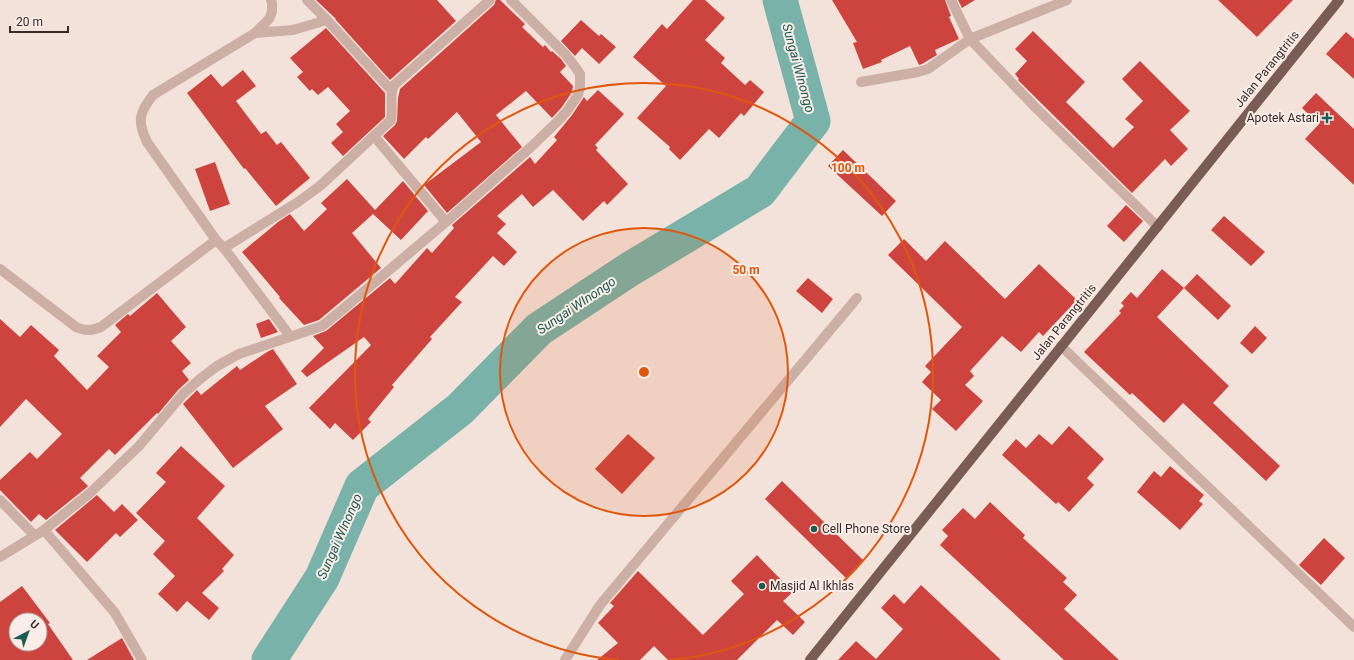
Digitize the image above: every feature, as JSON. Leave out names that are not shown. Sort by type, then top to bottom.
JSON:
[{"type":"main road","name":"Jalan Parangtritis","points":[[810,660],[1339,0]]},
{"type":"street","points":[[271,0],[272,12],[269,19],[255,33],[153,95],[144,106],[141,117],[141,130],[147,142],[216,240],[224,248],[290,336]]},
{"type":"street","points":[[307,0],[391,90]]},
{"type":"street","points":[[224,248],[298,202],[320,186],[374,136],[391,120],[393,113],[391,90],[394,85],[490,0]]},
{"type":"street","points":[[0,557],[39,533],[90,493],[139,446],[183,394],[200,379],[217,366],[239,354],[322,326],[446,222],[531,147],[558,121],[573,103],[580,87],[580,74],[566,55],[511,0]]},
{"type":"street","points":[[951,0],[970,39],[1035,107],[1158,227]]},
{"type":"street","points":[[861,82],[912,74],[928,68],[970,39],[1067,0]]},
{"type":"street","points":[[255,33],[293,30],[327,20]]},
{"type":"street","points":[[374,136],[446,222]]},
{"type":"street","points":[[0,269],[76,327],[84,330],[94,330],[101,327],[216,240]]},
{"type":"street","points":[[565,660],[600,605],[857,298]]},
{"type":"street","points":[[1061,346],[1354,627]]},
{"type":"street","points":[[0,500],[39,533],[115,613],[142,660]]},
{"type":"building","points":[[316,0],[437,0],[456,21],[390,80],[336,19]]},
{"type":"building","points":[[496,0],[500,0],[525,24],[522,27],[543,47],[545,45],[551,52],[552,51],[561,59],[566,66],[560,72],[573,86],[572,92],[562,107],[552,118],[526,91],[496,115],[522,147],[447,213],[424,185],[481,142],[457,112],[428,139],[426,137],[404,159],[383,136],[395,125],[397,121],[400,89],[494,5]]},
{"type":"building","points":[[693,0],[705,0],[725,18],[705,40],[725,58],[721,63],[745,85],[750,80],[764,92],[744,116],[741,113],[719,138],[709,129],[680,160],[669,149],[670,147],[637,118],[666,86],[633,57],[662,24],[667,29]]},
{"type":"building","points":[[832,0],[945,0],[951,16],[949,17],[959,39],[935,50],[937,55],[919,65],[910,46],[881,60],[882,62],[863,69],[853,43],[857,42]]},
{"type":"building","points":[[958,0],[975,0],[962,8]]},
{"type":"building","points":[[1218,0],[1293,0],[1257,37]]},
{"type":"building","points":[[581,20],[599,36],[601,34],[616,47],[599,64],[582,48],[575,56],[561,41]]},
{"type":"building","points":[[326,28],[385,93],[385,117],[343,156],[331,143],[343,132],[336,124],[350,111],[328,87],[318,95],[312,89],[310,91],[297,77],[303,72],[290,58]]},
{"type":"building","points":[[1033,31],[1085,82],[1066,102],[1113,148],[1134,127],[1125,119],[1143,101],[1122,79],[1140,61],[1190,111],[1170,130],[1188,149],[1171,166],[1165,159],[1132,193],[1018,80],[1019,79],[1015,74],[1027,61],[1015,49]]},
{"type":"building","points":[[1346,32],[1354,39],[1354,79],[1326,54]]},
{"type":"building","points":[[243,70],[256,86],[236,101],[261,134],[266,131],[277,145],[281,142],[310,178],[276,206],[245,168],[244,169],[187,93],[211,74],[222,87]]},
{"type":"building","points":[[598,90],[624,114],[595,145],[598,148],[596,150],[628,184],[607,205],[604,201],[583,221],[553,190],[533,207],[522,194],[497,216],[506,224],[497,233],[517,252],[504,266],[493,256],[455,297],[462,302],[430,337],[432,339],[392,385],[394,387],[368,419],[371,422],[353,440],[335,423],[330,429],[309,408],[371,345],[364,337],[307,377],[301,371],[324,348],[313,336],[326,331],[390,278],[395,284],[427,248],[432,253],[454,228],[452,225],[530,157],[535,164],[557,140],[554,137],[584,97],[587,101]]},
{"type":"building","points":[[1316,93],[1354,129],[1354,185],[1305,139],[1319,124],[1302,108]]},
{"type":"building","points":[[843,150],[896,201],[882,216],[828,166]]},
{"type":"building","points":[[215,162],[230,204],[210,211],[195,169]]},
{"type":"building","points":[[347,179],[375,210],[403,181],[428,211],[401,240],[373,214],[352,233],[381,268],[319,320],[304,325],[279,298],[280,297],[242,252],[290,214],[304,231],[327,209],[321,203]]},
{"type":"building","points":[[1126,205],[1143,221],[1124,242],[1107,226]]},
{"type":"building","points":[[1224,216],[1265,252],[1251,266],[1211,230]]},
{"type":"building","points":[[904,239],[926,261],[945,241],[1005,299],[1039,264],[1077,300],[1043,336],[1039,332],[1021,352],[1002,336],[970,371],[974,376],[965,385],[983,401],[956,431],[932,409],[941,400],[922,382],[931,372],[925,366],[962,327],[888,255]]},
{"type":"building","points":[[1162,269],[1184,288],[1157,317],[1229,386],[1213,403],[1280,466],[1266,481],[1183,403],[1164,423],[1132,393],[1130,395],[1084,352],[1121,313],[1119,311],[1124,306],[1121,303],[1131,292],[1137,298]]},
{"type":"building","points":[[1197,274],[1231,306],[1218,320],[1184,288]]},
{"type":"building","points":[[808,278],[833,299],[822,313],[796,291]]},
{"type":"building","points":[[157,293],[186,327],[171,341],[191,363],[182,371],[189,380],[178,390],[158,414],[157,413],[115,455],[109,449],[80,478],[88,486],[86,488],[46,520],[39,514],[31,522],[0,490],[0,480],[30,452],[37,459],[62,434],[26,399],[0,427],[0,319],[20,337],[31,325],[59,350],[54,356],[87,390],[109,367],[97,356],[121,332],[115,325],[128,314],[130,316]]},
{"type":"building","points":[[269,319],[278,332],[261,338],[256,324]]},
{"type":"building","points":[[1255,326],[1267,338],[1252,354],[1240,343]]},
{"type":"building","points":[[273,349],[297,384],[265,406],[283,429],[233,468],[183,404],[197,390],[201,395],[237,366],[240,370]]},
{"type":"building","points":[[1069,426],[1104,459],[1087,478],[1094,485],[1069,512],[1058,502],[1056,504],[1002,455],[1016,439],[1026,448],[1039,434],[1052,445]]},
{"type":"building","points":[[628,434],[655,458],[622,494],[595,469]]},
{"type":"building","points":[[181,446],[225,486],[197,518],[234,555],[222,569],[224,571],[202,593],[219,608],[209,620],[187,601],[177,612],[158,594],[175,576],[153,554],[165,541],[136,513],[166,482],[156,473]]},
{"type":"building","points":[[1170,466],[1204,495],[1199,501],[1203,504],[1180,530],[1137,492],[1154,471],[1161,477]]},
{"type":"building","name":"Cell Phone Store","points":[[782,481],[863,560],[846,578],[765,499]]},
{"type":"building","points":[[97,495],[114,512],[122,504],[138,520],[120,537],[116,533],[87,562],[55,530]]},
{"type":"building","points":[[990,502],[1025,535],[1023,538],[1067,578],[1063,582],[1077,595],[1064,609],[1119,660],[1064,660],[940,545],[948,536],[942,530],[963,508],[975,519]]},
{"type":"building","points":[[1324,538],[1345,558],[1321,585],[1299,565]]},
{"type":"building","points":[[757,555],[793,592],[783,601],[805,622],[793,635],[777,620],[737,660],[668,660],[654,646],[640,660],[597,660],[618,643],[598,623],[614,606],[610,603],[638,571],[703,635],[744,594],[731,581]]},
{"type":"building","points":[[921,585],[1001,660],[838,660],[856,641],[876,659],[903,629],[881,608],[894,594],[904,604]]},
{"type":"building","points":[[22,586],[42,612],[8,612],[8,652],[48,652],[48,624],[73,660],[0,660],[0,602]]},
{"type":"building","points":[[122,638],[134,660],[87,660]]},
{"type":"waterway","name":"Sungai WInongo","points":[[269,660],[322,578],[362,486],[460,409],[539,329],[630,269],[760,191],[813,121],[780,0]]},
{"type":"place","name":"Apotek Astari","points":[[1327,118]]},
{"type":"place","name":"Cell Phone Store","points":[[814,529]]},
{"type":"place","name":"Masjid Al Ikhlas","points":[[762,586]]}]
